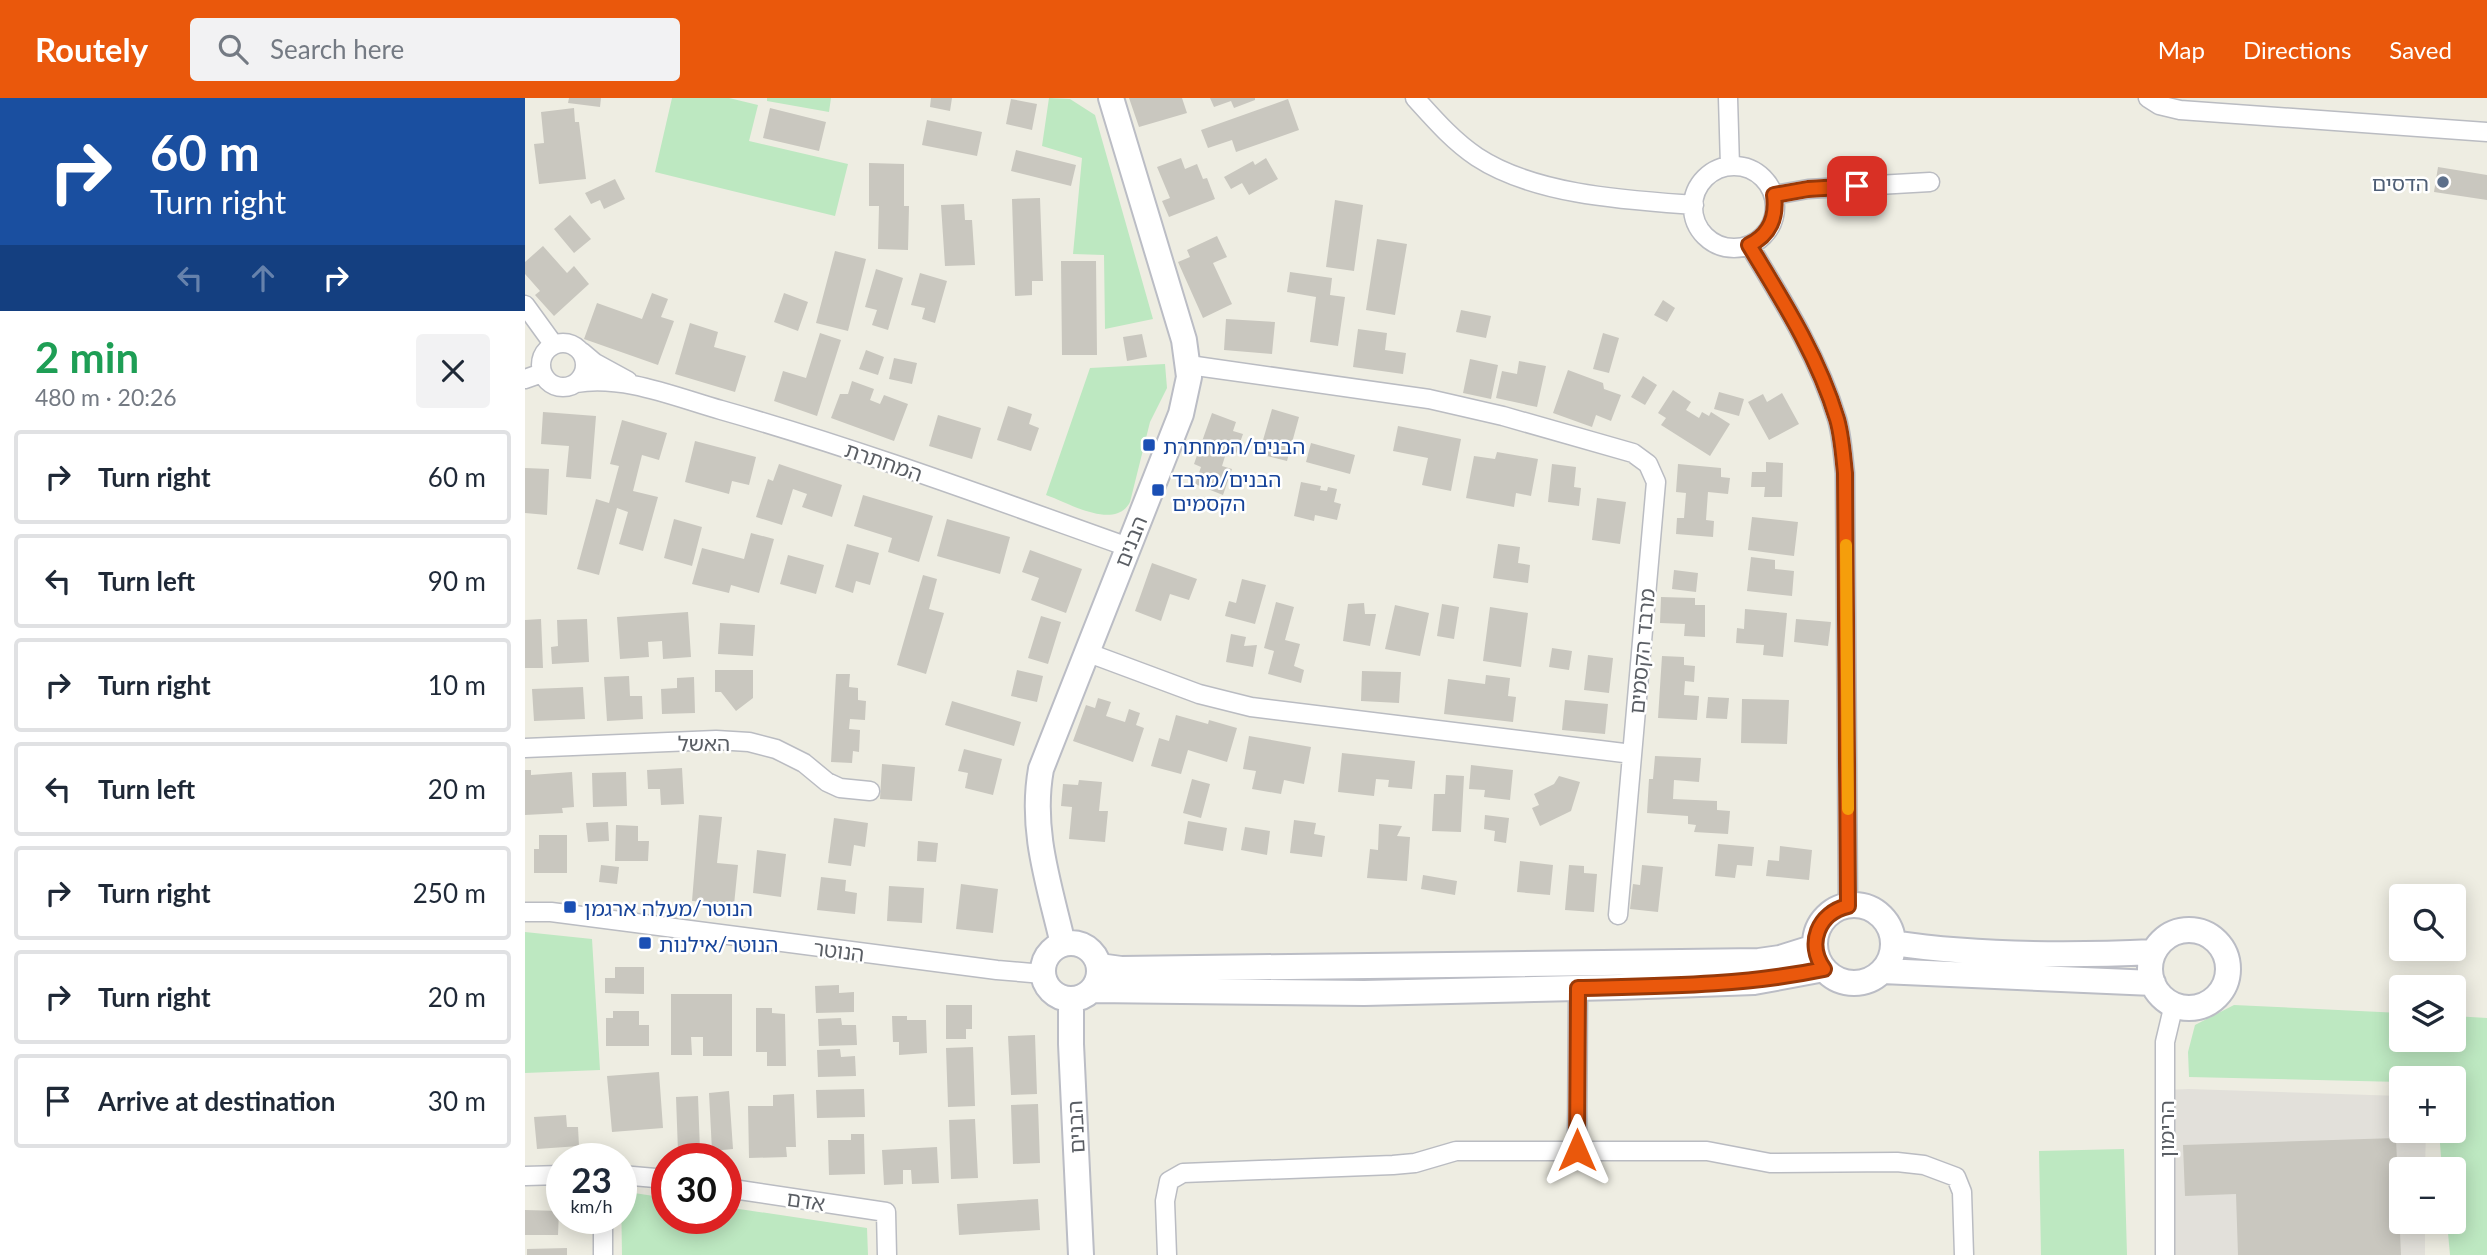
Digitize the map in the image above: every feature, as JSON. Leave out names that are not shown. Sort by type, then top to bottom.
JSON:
[{"type":"street","name":"הבנים","points":[[1063,944],[1039,843],[1037,791],[1048,749],[1181,414],[1188,390],[1189,365],[1184,340],[1111,98]]},
{"type":"street","points":[[1415,98],[1443,129],[1478,157],[1515,175],[1558,188],[1637,201],[1694,205]]},
{"type":"street","points":[[1728,98],[1730,166]]},
{"type":"street","points":[[2148,98],[2159,105],[2179,110],[2487,132]]},
{"type":"street","points":[[1730,166],[1744,167],[1758,173],[1774,195],[1776,208],[1773,222],[1767,232],[1749,245],[1738,248],[1724,247],[1710,240],[1700,230],[1694,214],[1695,195],[1703,180],[1721,168],[1730,166]]},
{"type":"street","points":[[1774,195],[1808,189],[1930,182]]},
{"type":"street","points":[[1749,245],[1786,306],[1822,378],[1837,422],[1845,473],[1848,906]]},
{"type":"street","points":[[525,305],[554,345]]},
{"type":"street","points":[[563,342],[571,344],[582,352],[586,362],[585,369],[576,383],[569,387],[559,387],[534,376],[545,352],[554,345],[563,342]]},
{"type":"street","name":"המחתרת","points":[[582,352],[595,363],[637,386]]},
{"type":"street","name":"מרבד הקסמים","points":[[1189,365],[1429,399],[1503,416],[1633,453],[1648,464],[1656,482],[1618,915]]},
{"type":"street","name":"המחתרת","points":[[576,383],[589,381],[637,386],[771,424],[884,460],[1128,547]]},
{"type":"street","points":[[1086,652],[1199,694],[1251,707],[1632,754]]},
{"type":"street","name":"האשל","points":[[525,748],[716,740],[749,742],[794,759],[840,788],[870,791]]},
{"type":"street","name":"הנוטר","points":[[525,902],[551,912]]},
{"type":"street","points":[[1867,907],[1885,921],[1893,943],[1889,962],[1882,971],[1866,982],[1853,984],[1840,981],[1820,958],[1816,936],[1821,923],[1839,908],[1867,907]]},
{"type":"street","name":"הנוטר","points":[[525,912],[551,912],[1043,974]]},
{"type":"street","points":[[2190,930],[2203,932],[2218,943],[2228,962],[2228,976],[2223,988],[2215,999],[2204,1005],[2191,1008],[2173,1004],[2160,994],[2153,983],[2150,967],[2154,952],[2169,935],[2190,930]]},
{"type":"street","points":[[1893,943],[1935,950],[2074,955],[2154,952]]},
{"type":"street","points":[[1082,995],[1099,978],[1099,966],[1091,950],[1082,944],[1063,944],[1052,949],[1046,957],[1043,974],[1049,989],[1057,996],[1364,993],[1725,984],[1779,979],[1820,958]]},
{"type":"street","points":[[1099,966],[1121,969],[1820,958]]},
{"type":"street","points":[[1882,971],[2153,983]]},
{"type":"street","points":[[1577,1150],[1578,988]]},
{"type":"street","name":"הבנים","points":[[1081,1255],[1071,1045],[1082,995]]},
{"type":"street","name":"הרימון","points":[[2165,1255],[2165,1042],[2173,1004]]},
{"type":"street","points":[[1167,1255],[1165,1201],[1169,1181],[1183,1172],[1393,1165],[1415,1163],[1456,1151],[1577,1150],[1707,1150],[1770,1163],[1897,1162],[1924,1165],[1956,1177],[1962,1192],[1964,1255]]},
{"type":"street","points":[[525,1176],[546,1175]]},
{"type":"street","name":"אדם","points":[[742,1190],[886,1212],[887,1255]]},
{"type":"street","points":[[603,1234],[603,1255]]},
{"type":"shaded area","points":[[2164,1090],[2389,1096],[2389,1143],[2426,1143],[2425,1157],[2389,1157],[2389,1234],[2425,1234],[2425,1255],[2162,1255]]},
{"type":"green space","points":[[672,98],[729,98],[758,105],[749,141],[848,164],[835,216],[655,172]]},
{"type":"green space","points":[[767,98],[831,98],[829,112],[767,101]]},
{"type":"green space","points":[[1049,98],[1070,99],[1095,115],[1153,319],[1105,329],[1104,255],[1073,254],[1082,158],[1042,146]]},
{"type":"green space","points":[[1165,364],[1167,388],[1150,422],[1130,502],[1123,510],[1103,515],[1046,495],[1090,368]]},
{"type":"green space","points":[[525,932],[592,939],[600,1070],[525,1073]]},
{"type":"green space","points":[[2234,1005],[2389,1012],[2389,1052],[2466,1052],[2466,1017],[2487,1018],[2487,1255],[2450,1255],[2448,1234],[2466,1234],[2466,1157],[2441,1157],[2440,1143],[2466,1143],[2466,1066],[2389,1066],[2389,1082],[2189,1077],[2188,1052],[2195,1025]]},
{"type":"green space","points":[[2124,1149],[2127,1255],[2041,1255],[2039,1151]]},
{"type":"green space","points":[[637,1193],[651,1196],[651,1234],[742,1234],[742,1209],[867,1228],[868,1255],[622,1255],[622,1234],[637,1234]]},
{"type":"building","points":[[569,98],[601,98],[600,107],[568,103]]},
{"type":"building","points":[[931,98],[952,98],[950,111],[930,107]]},
{"type":"building","points":[[1129,98],[1182,98],[1187,113],[1139,127]]},
{"type":"building","points":[[1210,98],[1255,100],[1234,108],[1231,101],[1214,107]]},
{"type":"building","points":[[1011,99],[1037,104],[1032,130],[1006,124]]},
{"type":"building","points":[[1288,99],[1299,130],[1236,152],[1232,140],[1208,148],[1201,130]]},
{"type":"building","points":[[574,108],[575,122],[579,122],[586,179],[539,184],[534,144],[544,143],[541,112]]},
{"type":"building","points":[[770,108],[826,122],[819,151],[763,138]]},
{"type":"building","points":[[927,120],[982,132],[977,156],[922,145]]},
{"type":"building","points":[[1016,150],[1076,165],[1071,186],[1011,171]]},
{"type":"building","points":[[1181,158],[1185,169],[1197,164],[1203,179],[1207,178],[1215,199],[1169,217],[1162,201],[1170,198],[1157,167]]},
{"type":"building","points":[[1266,158],[1278,179],[1249,195],[1242,183],[1231,189],[1224,177],[1253,161],[1255,165]]},
{"type":"building","points":[[869,163],[904,164],[904,206],[909,206],[908,250],[878,249],[879,206],[869,206]]},
{"type":"building","points":[[2438,167],[2487,175],[2487,200],[2434,192]]},
{"type":"building","points":[[615,179],[625,199],[604,209],[600,200],[591,204],[585,193]]},
{"type":"building","points":[[1040,198],[1043,281],[1032,281],[1032,295],[1015,296],[1012,199]]},
{"type":"building","points":[[1335,200],[1363,205],[1354,271],[1326,267]]},
{"type":"building","points":[[964,204],[965,220],[972,220],[975,265],[945,266],[941,205]]},
{"type":"building","points":[[570,215],[591,239],[574,253],[554,229]]},
{"type":"building","points":[[1217,236],[1227,257],[1213,263],[1232,304],[1203,318],[1178,262],[1190,257],[1187,250]]},
{"type":"building","points":[[1377,239],[1407,244],[1395,315],[1366,310]]},
{"type":"building","points":[[543,246],[567,273],[574,266],[589,284],[554,316],[535,295],[540,291],[525,274],[525,262]]},
{"type":"building","points":[[835,251],[866,259],[848,331],[816,323]]},
{"type":"building","points":[[1061,261],[1096,261],[1097,355],[1062,355]]},
{"type":"building","points":[[876,269],[903,278],[888,330],[872,325],[877,310],[865,307]]},
{"type":"building","points":[[1290,272],[1332,278],[1330,295],[1345,297],[1338,346],[1310,342],[1316,297],[1287,292]]},
{"type":"building","points":[[920,273],[947,281],[935,323],[922,319],[925,308],[911,305]]},
{"type":"building","points":[[652,293],[668,299],[661,317],[674,321],[658,365],[584,339],[597,303],[642,319]]},
{"type":"building","points":[[784,293],[808,302],[798,331],[774,322]]},
{"type":"building","points":[[1663,300],[1675,308],[1667,322],[1654,315]]},
{"type":"building","points":[[1461,310],[1491,316],[1486,338],[1456,332]]},
{"type":"building","points":[[1226,319],[1275,322],[1272,354],[1224,350]]},
{"type":"building","points":[[690,323],[718,332],[714,347],[746,356],[735,392],[675,374]]},
{"type":"building","points":[[1358,329],[1387,333],[1385,350],[1406,353],[1403,374],[1353,367]]},
{"type":"building","points":[[820,333],[841,340],[817,416],[774,401],[783,371],[806,378]]},
{"type":"building","points":[[1603,333],[1619,338],[1609,373],[1593,369]]},
{"type":"building","points":[[1142,334],[1147,357],[1127,361],[1123,337]]},
{"type":"building","points":[[866,350],[884,357],[878,375],[859,369]]},
{"type":"building","points":[[894,358],[917,363],[912,384],[889,379]]},
{"type":"building","points":[[1470,359],[1498,365],[1491,399],[1463,393]]},
{"type":"building","points":[[1519,361],[1546,366],[1537,407],[1496,398],[1502,371],[1517,374]]},
{"type":"building","points":[[1568,370],[1603,383],[1604,389],[1621,395],[1611,421],[1596,415],[1592,427],[1553,413]]},
{"type":"building","points":[[1643,376],[1657,385],[1645,405],[1631,397]]},
{"type":"building","points":[[852,381],[874,389],[870,400],[880,404],[884,395],[908,404],[894,441],[831,418],[840,394],[848,394]]},
{"type":"building","points":[[1673,390],[1691,402],[1686,410],[1699,418],[1702,412],[1709,416],[1711,412],[1730,424],[1710,456],[1661,425],[1666,418],[1658,413]]},
{"type":"building","points":[[1719,392],[1744,399],[1739,416],[1714,409]]},
{"type":"building","points":[[1782,393],[1799,424],[1769,440],[1748,402],[1763,394],[1767,402]]},
{"type":"building","points":[[1008,406],[1032,414],[1029,424],[1039,428],[1031,451],[997,440]]},
{"type":"building","points":[[1272,409],[1299,417],[1287,461],[1259,454]]},
{"type":"building","points":[[543,412],[596,416],[591,479],[566,477],[569,446],[541,444]]},
{"type":"building","points":[[1212,413],[1236,422],[1233,431],[1243,434],[1236,454],[1227,450],[1222,466],[1232,469],[1223,495],[1195,484],[1201,467],[1194,464]]},
{"type":"building","points":[[938,415],[981,428],[972,459],[929,446]]},
{"type":"building","points":[[622,420],[667,433],[659,460],[642,455],[633,491],[658,497],[643,551],[619,544],[628,512],[617,508],[599,575],[577,569],[596,499],[609,503],[619,466],[610,464]]},
{"type":"building","points":[[1398,426],[1461,439],[1451,491],[1422,485],[1428,458],[1393,451]]},
{"type":"building","points":[[695,441],[756,457],[749,485],[732,481],[729,494],[685,482]]},
{"type":"building","points":[[1311,443],[1355,455],[1350,474],[1306,462]]},
{"type":"building","points":[[1497,452],[1538,459],[1531,496],[1516,493],[1514,507],[1466,498],[1474,456],[1495,459]]},
{"type":"building","points":[[1766,462],[1783,463],[1782,497],[1764,497],[1765,487],[1751,487],[1752,472],[1766,472]]},
{"type":"building","points":[[779,464],[842,485],[832,517],[802,507],[807,494],[793,489],[782,525],[756,517],[768,479],[773,481]]},
{"type":"building","points":[[1552,464],[1576,467],[1574,487],[1581,488],[1579,506],[1548,502]]},
{"type":"building","points":[[1678,464],[1721,468],[1721,477],[1730,478],[1728,494],[1708,492],[1706,520],[1714,521],[1713,537],[1676,534],[1677,518],[1684,518],[1686,493],[1676,492]]},
{"type":"building","points":[[525,468],[549,469],[547,515],[525,513]]},
{"type":"building","points":[[1301,482],[1321,486],[1320,490],[1327,491],[1328,487],[1337,489],[1334,502],[1341,504],[1337,520],[1315,515],[1314,521],[1294,516]]},
{"type":"building","points":[[863,495],[933,516],[919,562],[888,552],[892,538],[854,526]]},
{"type":"building","points":[[1597,498],[1626,502],[1620,544],[1592,540]]},
{"type":"building","points":[[1752,517],[1798,522],[1794,556],[1748,550]]},
{"type":"building","points":[[674,519],[702,527],[692,566],[664,558]]},
{"type":"building","points":[[947,519],[1010,537],[1000,574],[937,556]]},
{"type":"building","points":[[751,533],[774,539],[759,593],[731,585],[729,593],[692,584],[702,548],[744,559]]},
{"type":"building","points":[[847,544],[879,553],[870,585],[856,581],[853,593],[835,587]]},
{"type":"building","points":[[1498,544],[1520,547],[1518,563],[1530,565],[1528,583],[1493,578]]},
{"type":"building","points":[[1030,550],[1082,569],[1066,613],[1031,600],[1039,578],[1022,572]]},
{"type":"building","points":[[788,555],[824,565],[816,594],[780,584]]},
{"type":"building","points":[[1751,557],[1775,560],[1775,569],[1794,571],[1792,596],[1747,591]]},
{"type":"building","points":[[1152,563],[1197,579],[1189,600],[1170,594],[1161,621],[1135,611]]},
{"type":"building","points":[[1674,570],[1698,573],[1696,592],[1672,589]]},
{"type":"building","points":[[923,575],[937,579],[929,609],[944,613],[926,674],[897,665]]},
{"type":"building","points":[[1242,579],[1266,585],[1255,624],[1225,616],[1229,601],[1236,603]]},
{"type":"building","points":[[1661,597],[1695,598],[1695,605],[1705,605],[1705,637],[1684,636],[1685,624],[1660,623]]},
{"type":"building","points":[[1276,602],[1294,607],[1285,640],[1300,644],[1294,666],[1304,670],[1301,683],[1268,674],[1274,651],[1264,648]]},
{"type":"building","points":[[1364,603],[1365,614],[1376,614],[1370,646],[1343,641],[1348,604]]},
{"type":"building","points":[[1442,604],[1459,607],[1454,639],[1437,636]]},
{"type":"building","points":[[1395,605],[1429,613],[1420,656],[1385,649]]},
{"type":"building","points":[[1490,607],[1528,613],[1521,667],[1483,661]]},
{"type":"building","points":[[1745,609],[1787,613],[1783,657],[1763,655],[1764,645],[1736,643],[1737,628],[1744,629]]},
{"type":"building","points":[[688,612],[691,657],[663,659],[662,641],[648,642],[649,657],[620,659],[617,617]]},
{"type":"building","points":[[1041,616],[1061,622],[1048,664],[1028,658]]},
{"type":"building","points":[[541,619],[543,668],[525,668],[525,620]]},
{"type":"building","points":[[587,619],[589,662],[552,664],[551,647],[558,646],[557,620]]},
{"type":"building","points":[[1796,619],[1831,622],[1828,646],[1794,642]]},
{"type":"building","points":[[720,623],[755,625],[753,656],[718,654]]},
{"type":"building","points":[[1231,634],[1246,637],[1244,646],[1257,645],[1253,667],[1226,662]]},
{"type":"building","points":[[1552,648],[1572,651],[1569,670],[1549,667]]},
{"type":"building","points":[[1588,655],[1613,658],[1609,693],[1584,690]]},
{"type":"building","points":[[1662,656],[1684,657],[1684,665],[1695,666],[1694,682],[1685,681],[1684,695],[1699,696],[1697,720],[1658,718]]},
{"type":"building","points":[[715,670],[753,670],[753,698],[736,711],[721,692],[715,692]]},
{"type":"building","points":[[1017,670],[1043,676],[1037,702],[1011,696]]},
{"type":"building","points":[[1362,671],[1401,672],[1399,703],[1361,701]]},
{"type":"building","points":[[836,674],[850,674],[849,687],[858,688],[858,700],[866,701],[865,720],[850,719],[849,729],[860,730],[859,752],[853,751],[852,763],[831,762]]},
{"type":"building","points":[[1486,675],[1510,678],[1508,696],[1516,697],[1513,722],[1444,714],[1448,679],[1485,684]]},
{"type":"building","points":[[629,676],[630,696],[642,696],[643,719],[607,721],[604,677]]},
{"type":"building","points":[[694,677],[695,713],[662,714],[661,689],[677,688],[677,678]]},
{"type":"building","points":[[583,687],[585,719],[534,721],[532,689]]},
{"type":"building","points":[[1708,697],[1729,698],[1727,719],[1706,718]]},
{"type":"building","points":[[1098,698],[1111,702],[1106,716],[1125,722],[1129,709],[1140,713],[1136,725],[1144,728],[1133,762],[1073,741],[1086,705],[1095,708]]},
{"type":"building","points":[[1742,699],[1789,700],[1787,744],[1741,743]]},
{"type":"building","points":[[1565,700],[1608,704],[1605,734],[1562,730]]},
{"type":"building","points":[[952,701],[1021,722],[1014,746],[945,725]]},
{"type":"building","points":[[1176,715],[1208,724],[1209,720],[1237,728],[1227,762],[1188,750],[1181,774],[1151,766],[1159,738],[1169,741]]},
{"type":"building","points":[[1249,736],[1311,747],[1304,784],[1284,780],[1281,794],[1252,789],[1256,771],[1243,769]]},
{"type":"building","points":[[964,749],[1002,759],[993,795],[965,788],[968,773],[958,771]]},
{"type":"building","points":[[1342,753],[1415,761],[1412,789],[1388,787],[1389,780],[1376,779],[1374,796],[1338,792]]},
{"type":"building","points":[[1655,756],[1701,758],[1699,782],[1674,780],[1673,799],[1717,801],[1717,810],[1730,811],[1728,834],[1694,832],[1696,825],[1688,824],[1688,816],[1647,813],[1649,779],[1653,779]]},
{"type":"building","points":[[882,764],[915,767],[912,801],[880,799]]},
{"type":"building","points":[[1471,765],[1513,770],[1510,800],[1484,797],[1485,790],[1469,789]]},
{"type":"building","points":[[682,768],[684,804],[661,805],[660,789],[648,789],[647,770]]},
{"type":"building","points":[[525,770],[531,770],[531,775],[572,772],[574,807],[562,808],[563,813],[525,815]]},
{"type":"building","points":[[626,772],[627,806],[593,807],[592,773]]},
{"type":"building","points":[[1446,775],[1464,776],[1461,832],[1432,831],[1434,794],[1445,794]]},
{"type":"building","points":[[1559,776],[1580,782],[1571,811],[1540,826],[1532,808],[1539,805],[1534,794],[1554,784]]},
{"type":"building","points":[[1192,779],[1210,784],[1201,818],[1183,813]]},
{"type":"building","points":[[1079,780],[1102,782],[1099,811],[1108,811],[1105,842],[1069,839],[1072,807],[1061,806],[1063,784],[1078,785]]},
{"type":"building","points":[[699,815],[722,817],[717,863],[738,865],[734,905],[692,901]]},
{"type":"building","points":[[1485,815],[1509,818],[1506,843],[1494,841],[1495,831],[1484,829]]},
{"type":"building","points":[[834,818],[868,823],[865,847],[854,845],[851,866],[828,863]]},
{"type":"building","points":[[1294,820],[1316,823],[1314,834],[1325,836],[1322,857],[1290,853]]},
{"type":"building","points":[[1188,821],[1227,828],[1223,851],[1184,844]]},
{"type":"building","points":[[608,822],[609,841],[588,842],[586,823]]},
{"type":"building","points":[[1379,824],[1402,826],[1397,836],[1410,837],[1407,881],[1367,878],[1370,849],[1378,850]]},
{"type":"building","points":[[616,825],[638,826],[638,841],[649,841],[648,861],[615,861]]},
{"type":"building","points":[[1245,827],[1270,831],[1267,855],[1241,850]]},
{"type":"building","points":[[539,835],[567,835],[567,873],[534,873],[534,849],[539,849]]},
{"type":"building","points":[[918,841],[938,843],[936,862],[917,861]]},
{"type":"building","points":[[1718,844],[1754,847],[1752,866],[1737,865],[1735,878],[1715,876]]},
{"type":"building","points":[[1780,846],[1812,850],[1809,880],[1766,876],[1768,860],[1779,861]]},
{"type":"building","points":[[757,850],[786,854],[781,897],[753,893]]},
{"type":"building","points":[[1520,861],[1553,865],[1550,895],[1517,892]]},
{"type":"building","points":[[601,865],[619,867],[617,884],[599,882]]},
{"type":"building","points":[[1569,865],[1584,866],[1584,873],[1597,874],[1594,912],[1565,910]]},
{"type":"building","points":[[1642,865],[1663,867],[1658,912],[1630,909],[1633,884],[1640,885]]},
{"type":"building","points":[[1423,875],[1457,881],[1455,895],[1421,889]]},
{"type":"building","points":[[821,877],[846,880],[845,891],[857,893],[855,914],[817,910]]},
{"type":"building","points":[[961,884],[998,889],[993,933],[956,929]]},
{"type":"building","points":[[889,886],[924,888],[922,923],[887,921]]},
{"type":"building","points":[[615,967],[644,967],[644,994],[605,993],[605,978],[615,978]]},
{"type":"building","points":[[839,985],[839,993],[854,992],[854,1012],[816,1013],[815,986]]},
{"type":"building","points":[[671,994],[732,994],[732,1056],[703,1056],[703,1037],[691,1037],[692,1055],[671,1055]]},
{"type":"building","points":[[946,1005],[972,1005],[972,1029],[966,1029],[966,1039],[946,1039]]},
{"type":"building","points":[[756,1008],[772,1008],[772,1013],[785,1014],[786,1066],[767,1066],[767,1052],[756,1052]]},
{"type":"building","points":[[613,1011],[639,1011],[639,1025],[649,1025],[649,1046],[606,1046],[606,1018],[613,1018]]},
{"type":"building","points":[[892,1016],[907,1016],[907,1020],[926,1020],[927,1053],[899,1055],[899,1042],[893,1042]]},
{"type":"building","points":[[841,1018],[842,1025],[856,1025],[857,1045],[819,1046],[818,1019]]},
{"type":"building","points":[[1035,1035],[1037,1094],[1011,1095],[1008,1036]]},
{"type":"building","points":[[973,1047],[975,1106],[948,1107],[946,1048]]},
{"type":"building","points":[[840,1049],[841,1057],[855,1056],[856,1076],[818,1077],[817,1050]]},
{"type":"building","points":[[659,1072],[663,1128],[612,1132],[607,1076]]},
{"type":"building","points":[[864,1089],[865,1117],[817,1118],[816,1090]]},
{"type":"building","points":[[729,1091],[733,1143],[712,1143],[709,1093]]},
{"type":"building","points":[[794,1094],[796,1147],[786,1147],[787,1157],[749,1158],[748,1106],[773,1106],[773,1095]]},
{"type":"building","points":[[698,1096],[700,1143],[678,1143],[676,1097]]},
{"type":"building","points":[[1038,1104],[1040,1163],[1013,1164],[1011,1105]]},
{"type":"building","points":[[566,1115],[567,1127],[578,1127],[579,1143],[546,1143],[546,1148],[537,1149],[534,1117]]},
{"type":"building","points":[[975,1119],[978,1178],[951,1179],[949,1120]]},
{"type":"building","points":[[851,1134],[864,1134],[865,1174],[829,1175],[828,1140],[851,1140]]},
{"type":"building","points":[[2389,1138],[2389,1143],[2396,1143],[2397,1157],[2389,1157],[2389,1234],[2400,1234],[2401,1255],[2238,1255],[2236,1194],[2185,1196],[2183,1145]]},
{"type":"building","points":[[937,1147],[939,1183],[912,1184],[911,1170],[903,1170],[903,1184],[884,1185],[882,1150]]},
{"type":"building","points":[[1038,1199],[1040,1230],[959,1235],[957,1204]]},
{"type":"building","points":[[525,1210],[546,1211],[546,1234],[558,1234],[558,1235],[525,1235]]},
{"type":"building","points":[[567,1248],[567,1255],[527,1255],[527,1249]]},
{"type":"slow traffic","points":[[1846,545],[1848,809]]},
{"type":"place","name":"הדסים","points":[[2443,182]]},
{"type":"place","name":"הבנים/המחתרת","points":[[1149,445]]},
{"type":"place","name":"הבנים/מרבד הקסמים","points":[[1158,490]]},
{"type":"place","name":"הנוטר/מעלה ארגמן","points":[[570,907]]},
{"type":"place","name":"הנוטר/אילנות","points":[[645,943]]},
{"type":"route","points":[[1577,1150],[1578,988],[1725,984],[1779,979],[1824,969],[1815,947],[1816,936],[1827,916],[1848,906],[1845,473],[1837,422],[1822,378],[1804,338],[1749,245],[1757,242],[1773,222],[1776,208],[1774,195],[1808,189],[1857,186]]}]
